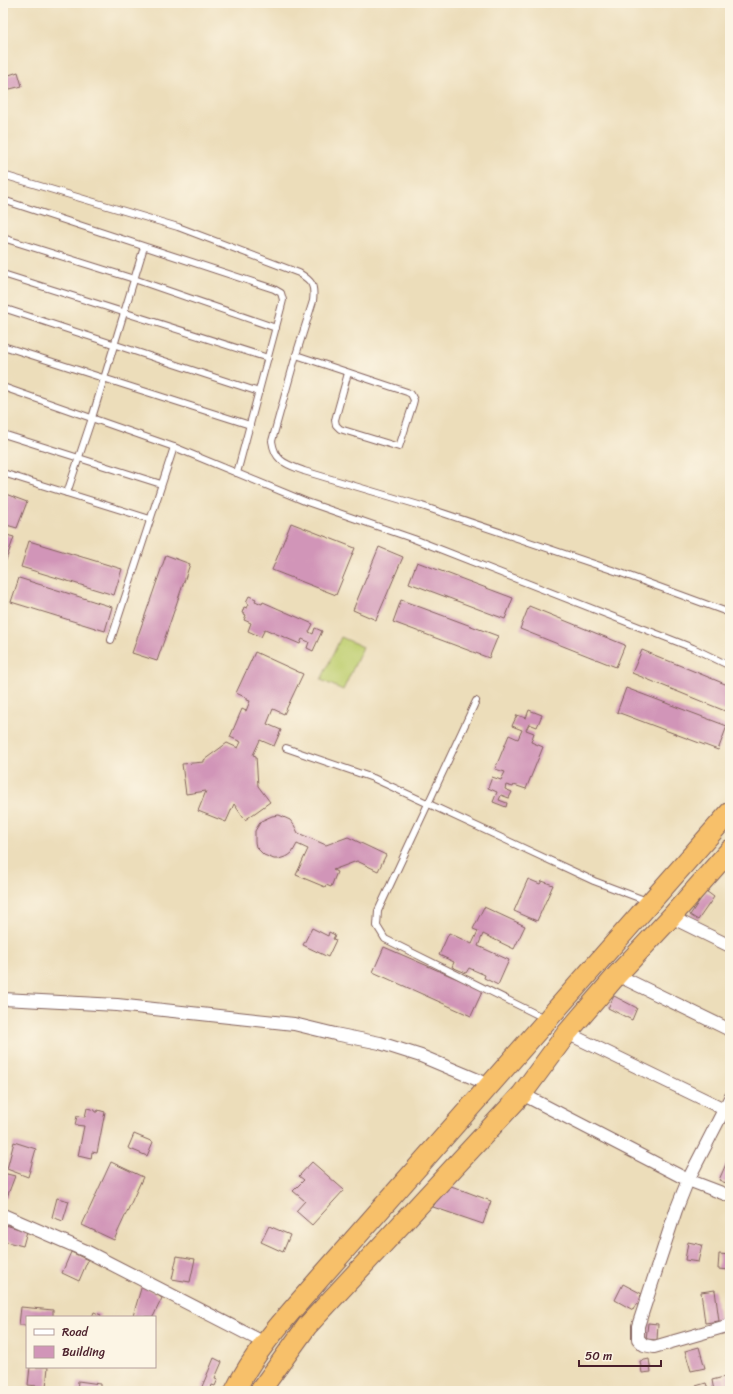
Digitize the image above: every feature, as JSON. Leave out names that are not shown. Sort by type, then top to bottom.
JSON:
[{"type":"highway","points":[[235,1391],[244,1374],[265,1343],[321,1277],[730,812]]},
{"type":"highway","points":[[260,1391],[307,1326],[522,1094],[567,1033],[617,975],[728,855]]},
{"type":"street","points":[[671,917],[730,946]]},
{"type":"street","points":[[617,975],[730,1030]]},
{"type":"street","points":[[3,999],[117,1005],[294,1024],[380,1043],[421,1056],[490,1084]]},
{"type":"street","points":[[567,1033],[724,1109]]},
{"type":"street","points":[[522,1094],[688,1180],[730,1196]]},
{"type":"street","points":[[730,1098],[688,1180],[676,1210],[638,1326],[638,1339],[644,1345],[654,1347],[730,1325]]},
{"type":"street","points":[[3,1215],[86,1251],[265,1343]]},
{"type":"lane","points":[[3,175],[178,227],[299,273],[310,280],[313,286],[313,301],[272,440],[274,451],[287,465],[422,506],[621,572],[730,613]]},
{"type":"lane","points":[[3,200],[274,289],[281,293],[283,300],[237,473]]},
{"type":"lane","points":[[3,238],[134,279],[276,328]]},
{"type":"lane","points":[[67,493],[92,418],[144,247]]},
{"type":"lane","points":[[3,274],[268,358]]},
{"type":"lane","points":[[3,308],[259,392]]},
{"type":"lane","points":[[3,346],[250,425]]},
{"type":"lane","points":[[296,355],[348,372],[407,392],[413,396],[413,404],[399,447],[340,429],[336,425],[335,420],[348,372]]},
{"type":"lane","points":[[3,387],[174,447],[306,502],[414,539],[649,630],[693,648],[730,666]]},
{"type":"lane","points":[[3,434],[161,484]]},
{"type":"lane","points":[[111,640],[174,447]]},
{"type":"lane","points":[[3,473],[150,519]]},
{"type":"lane","points":[[476,701],[378,911],[377,926],[385,939],[547,1020]]},
{"type":"lane","points":[[286,748],[373,778],[594,881],[650,902]]},
{"type":"green space","points":[[341,637],[363,647],[343,690],[321,680]]},
{"type":"building","points":[[18,72],[22,86],[6,90],[3,77]]},
{"type":"building","points":[[3,493],[27,502],[17,528],[3,524]]},
{"type":"building","points":[[291,523],[355,548],[336,595],[272,570]]},
{"type":"building","points":[[3,534],[14,537],[5,563],[3,563]]},
{"type":"building","points":[[29,541],[122,569],[114,595],[21,567]]},
{"type":"building","points":[[379,547],[403,557],[376,620],[353,610]]},
{"type":"building","points":[[166,555],[190,564],[157,661],[132,653]]},
{"type":"building","points":[[417,562],[513,598],[505,619],[409,583]]},
{"type":"building","points":[[19,578],[112,607],[105,631],[11,602]]},
{"type":"building","points":[[249,596],[256,599],[255,601],[262,604],[263,602],[313,624],[309,632],[313,634],[315,628],[322,631],[313,651],[307,648],[309,642],[302,639],[300,644],[265,629],[261,637],[248,631],[251,623],[244,620],[246,615],[242,613],[244,607],[247,608],[249,604],[246,602]]},
{"type":"building","points":[[401,600],[498,636],[489,658],[393,622]]},
{"type":"building","points":[[529,606],[625,645],[616,667],[520,629]]},
{"type":"building","points":[[642,650],[730,686],[730,713],[632,673]]},
{"type":"building","points":[[255,652],[303,674],[284,714],[273,709],[267,724],[281,730],[274,746],[260,740],[253,755],[256,756],[258,786],[270,802],[245,820],[234,804],[226,822],[198,811],[206,791],[186,794],[182,764],[204,762],[204,760],[227,743],[238,748],[241,742],[230,737],[242,709],[246,711],[250,701],[236,693]]},
{"type":"building","points":[[626,688],[727,726],[718,750],[617,712]]},
{"type":"building","points":[[529,710],[542,715],[537,727],[529,724],[526,730],[534,733],[531,742],[543,747],[526,789],[514,785],[513,787],[506,785],[505,789],[512,792],[509,798],[501,795],[499,800],[507,803],[506,807],[493,802],[497,792],[488,788],[492,777],[501,780],[505,772],[495,769],[509,735],[518,739],[522,730],[512,726],[517,715],[526,718]]},
{"type":"building","points":[[279,815],[290,820],[298,833],[326,845],[348,837],[386,855],[378,871],[357,861],[333,870],[337,872],[331,887],[326,885],[325,887],[296,875],[308,849],[297,844],[292,853],[288,856],[274,859],[264,855],[256,847],[255,831],[261,821],[272,816]]},
{"type":"building","points":[[528,879],[540,884],[542,881],[553,885],[537,921],[514,911]]},
{"type":"building","points":[[706,891],[714,897],[698,920],[690,915]]},
{"type":"building","points":[[484,907],[525,926],[514,949],[483,934],[478,946],[509,960],[498,985],[484,978],[485,975],[469,968],[466,973],[452,967],[454,962],[439,955],[449,933],[472,944],[478,931],[473,929]]},
{"type":"building","points":[[312,928],[328,936],[329,932],[335,935],[333,939],[336,940],[328,957],[303,945]]},
{"type":"building","points":[[384,947],[483,990],[471,1016],[373,972]]},
{"type":"building","points":[[614,996],[637,1008],[632,1020],[608,1008]]},
{"type":"building","points":[[87,1108],[95,1110],[95,1112],[98,1110],[105,1112],[97,1153],[92,1152],[91,1159],[78,1156],[84,1126],[75,1125],[77,1116],[85,1117]]},
{"type":"building","points":[[134,1134],[153,1142],[147,1156],[128,1148]]},
{"type":"building","points":[[14,1142],[36,1149],[28,1177],[7,1169]]},
{"type":"building","points":[[729,1157],[730,1158],[730,1185],[719,1180]]},
{"type":"building","points":[[111,1162],[143,1177],[114,1240],[82,1225]]},
{"type":"building","points":[[312,1162],[344,1190],[312,1225],[296,1211],[305,1201],[293,1191],[304,1180],[299,1176]]},
{"type":"building","points":[[3,1173],[15,1176],[7,1197],[3,1197]]},
{"type":"building","points":[[446,1184],[491,1201],[483,1224],[433,1207]]},
{"type":"building","points":[[57,1198],[69,1201],[63,1221],[52,1217]]},
{"type":"building","points":[[5,1225],[27,1231],[23,1246],[3,1241]]},
{"type":"building","points":[[269,1226],[290,1235],[283,1252],[261,1242]]},
{"type":"building","points":[[688,1242],[702,1245],[698,1262],[685,1260]]},
{"type":"building","points":[[71,1252],[88,1260],[79,1281],[62,1273]]},
{"type":"building","points":[[719,1254],[730,1255],[730,1270],[718,1269]]},
{"type":"building","points":[[177,1256],[195,1259],[190,1282],[172,1279]]},
{"type":"building","points":[[623,1284],[642,1294],[640,1296],[645,1299],[641,1307],[636,1304],[633,1310],[615,1300]]},
{"type":"building","points":[[142,1285],[162,1298],[153,1316],[133,1316]]},
{"type":"building","points":[[715,1290],[719,1321],[705,1323],[701,1292]]},
{"type":"building","points":[[21,1307],[53,1310],[53,1316],[26,1316],[26,1325],[19,1325]]},
{"type":"building","points":[[94,1312],[101,1315],[100,1316],[92,1316]]},
{"type":"building","points":[[648,1323],[658,1324],[657,1340],[646,1339]]},
{"type":"building","points":[[699,1347],[705,1368],[691,1371],[685,1351]]},
{"type":"building","points":[[214,1358],[222,1362],[215,1378],[218,1379],[215,1386],[212,1385],[210,1391],[205,1391],[201,1389]]},
{"type":"building","points":[[649,1359],[651,1372],[642,1373],[640,1361]]},
{"type":"building","points":[[30,1368],[48,1368],[46,1387],[28,1385]]},
{"type":"building","points":[[730,1374],[730,1391],[728,1391],[725,1375]]},
{"type":"building","points":[[724,1377],[727,1391],[714,1391],[712,1380]]},
{"type":"building","points":[[78,1381],[100,1384],[100,1391],[77,1391]]},
{"type":"building","points":[[706,1383],[709,1391],[698,1391],[696,1386]]}]
